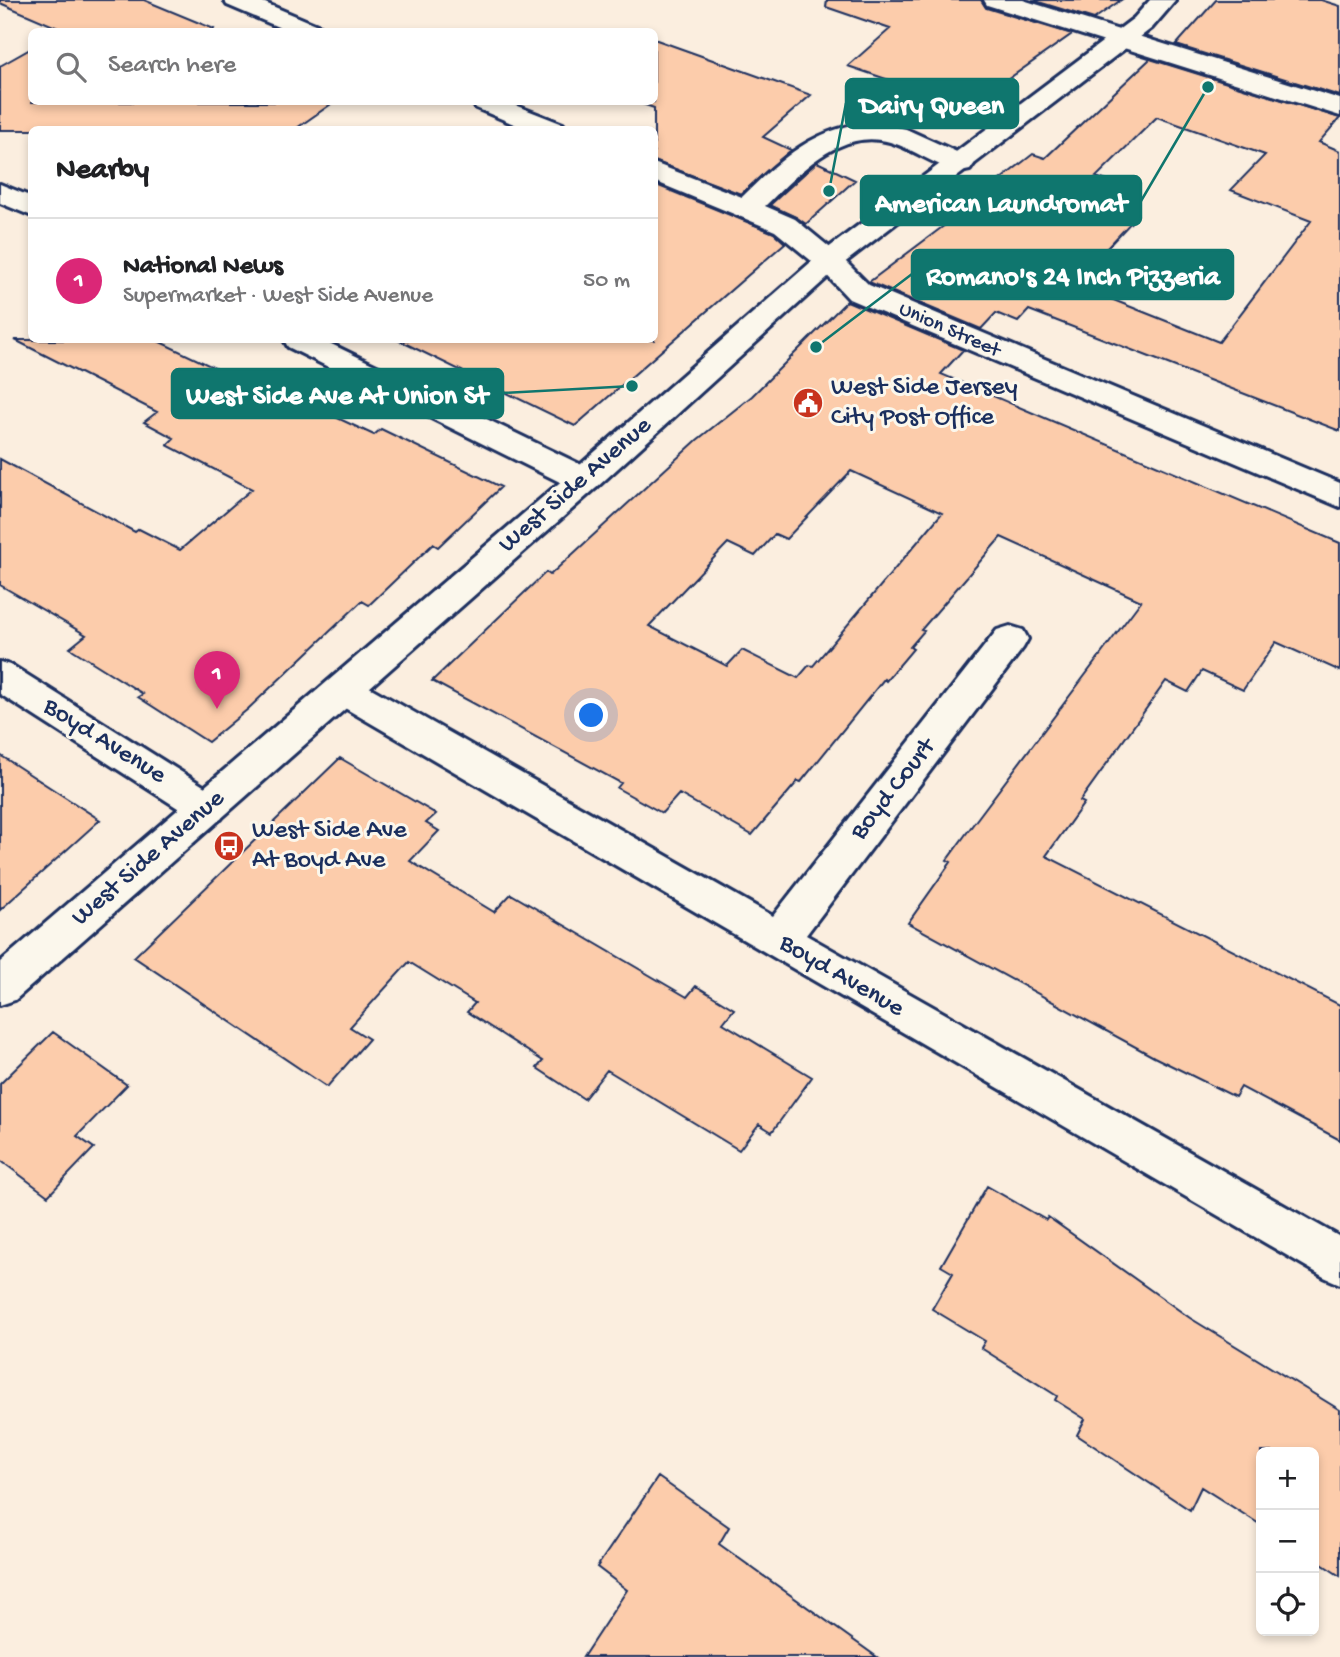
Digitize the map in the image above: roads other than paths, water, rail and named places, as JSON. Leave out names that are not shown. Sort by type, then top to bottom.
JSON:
[{"type":"street","points":[[236,0],[303,28]]},
{"type":"street","points":[[996,0],[1340,108]]},
{"type":"street","name":"West Side Avenue","points":[[0,987],[584,480],[829,261],[1143,23],[1164,0]]},
{"type":"street","points":[[492,105],[543,126]]},
{"type":"street","points":[[747,208],[809,151],[844,133],[869,131],[895,135],[960,164]]},
{"type":"street","name":"Union Street","points":[[658,173],[785,225],[829,261],[859,292],[1058,379],[1340,496]]},
{"type":"street","points":[[0,192],[28,206]]},
{"type":"street","points":[[305,343],[584,480]]},
{"type":"street","name":"Boyd Court","points":[[778,940],[1010,639]]},
{"type":"street","name":"Boyd Avenue","points":[[0,676],[208,808]]},
{"type":"street","name":"Boyd Avenue","points":[[344,690],[1340,1262]]},
{"type":"place","name":"American Laundromat","points":[[1208,87]]},
{"type":"place","name":"Dairy Queen","points":[[829,191]]},
{"type":"place","name":"Romano's 24 Inch Pizzeria","points":[[816,347]]},
{"type":"place","name":"West Side Ave At Union St","points":[[632,386]]},
{"type":"place","name":"West Side Jersey City Post Office","points":[[808,403]]},
{"type":"place","name":"National News","points":[[217,709]]},
{"type":"place","name":"West Side Ave At Boyd Ave","points":[[229,846]]}]
